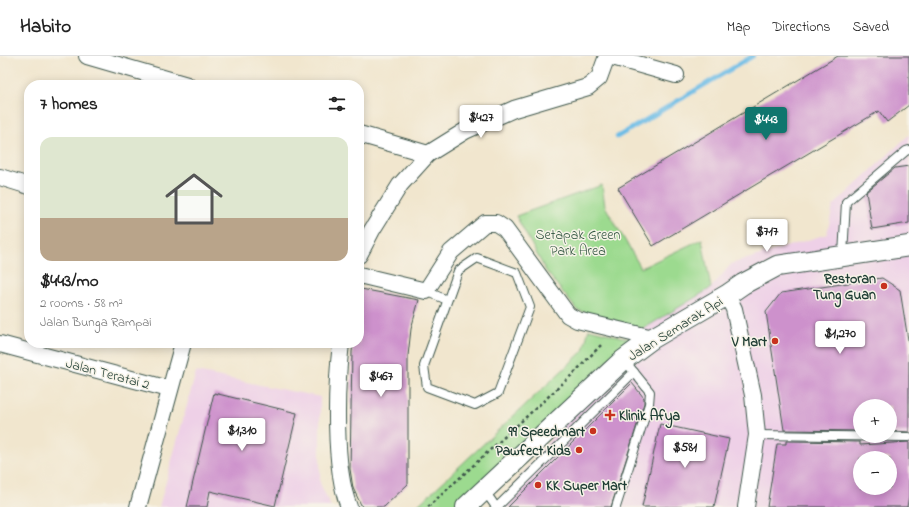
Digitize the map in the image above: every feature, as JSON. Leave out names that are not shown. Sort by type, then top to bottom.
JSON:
[{"type":"street","points":[[87,56],[170,80]]},
{"type":"street","points":[[364,245],[400,185],[428,154],[466,131],[514,109],[588,87],[599,78],[608,56],[676,75]]},
{"type":"street","points":[[364,135],[428,154]]},
{"type":"street","points":[[0,177],[24,184]]},
{"type":"street","points":[[364,276],[426,291],[451,252],[485,223],[496,223],[505,228],[568,315],[577,320],[653,338]]},
{"type":"street","name":"Jalan Semarak Api","points":[[466,507],[628,367],[653,338],[744,284],[777,266],[909,246]]},
{"type":"street","points":[[727,295],[734,309],[753,396],[758,435],[746,507]]},
{"type":"street","name":"Jalan Teratai 2","points":[[0,344],[24,347]]},
{"type":"street","name":"Jalan Teratai 2","points":[[37,348],[169,389]]},
{"type":"street","name":"Jalan Teratai 2","points":[[138,507],[181,348]]},
{"type":"street","points":[[341,348],[338,385],[338,452],[343,494],[349,507]]},
{"type":"lane","points":[[843,256],[846,202],[906,150],[909,150]]},
{"type":"lane","points":[[477,258],[517,273],[530,307],[498,394],[474,405],[427,387],[424,366],[447,300],[458,271],[477,258]]},
{"type":"lane","points":[[426,291],[447,300]]},
{"type":"lane","points":[[484,490],[497,507],[628,367],[650,392],[649,404],[616,507]]},
{"type":"lane","points":[[758,435],[909,437]]},
{"type":"path","points":[[428,507],[574,373],[614,329]]},
{"type":"shaded area","points":[[909,135],[909,507],[496,507],[631,339],[643,329],[711,288],[731,264],[827,234],[833,206]]},
{"type":"shaded area","points":[[196,372],[320,397],[320,483],[331,507],[159,507]]},
{"type":"green space","name":"Setapak Green Park Area","points":[[602,185],[605,206],[641,268],[702,239],[711,288],[643,329],[577,310],[546,271],[516,216]]},
{"type":"green space","points":[[589,329],[630,339],[458,507],[416,507],[583,351]]},
{"type":"building","points":[[838,56],[909,56],[909,105],[887,122],[879,111],[653,246],[618,188]]},
{"type":"building","points":[[909,166],[909,223],[872,229],[866,192],[895,168]]},
{"type":"building","points":[[882,278],[900,290],[909,346],[909,432],[897,431],[897,399],[853,399],[853,431],[784,430],[766,312],[781,293]]},
{"type":"building","points":[[364,290],[419,300],[411,329],[408,356],[408,484],[384,507],[362,507],[353,488],[350,469],[352,348],[364,348]]},
{"type":"building","points":[[632,383],[644,398],[644,403],[611,507],[508,507]]},
{"type":"building","points":[[214,393],[297,413],[275,506],[210,491],[207,507],[187,507]]},
{"type":"building","points":[[660,424],[729,439],[714,507],[642,507]]},
{"type":"building","points":[[786,441],[853,442],[860,443],[860,445],[909,442],[909,496],[907,507],[767,507],[777,444],[786,444]]},
{"type":"waterway","points":[[617,137],[753,56]]},
{"type":"place","name":"Restoran Tung Guan","points":[[884,286]]},
{"type":"place","name":"V Mart","points":[[775,341]]},
{"type":"place","name":"Klinik Afya","points":[[610,415]]},
{"type":"place","name":"99 Speedmart","points":[[593,431]]},
{"type":"place","name":"Pawfect Kids","points":[[579,450]]},
{"type":"place","name":"KK Super Mart","points":[[538,485]]}]
